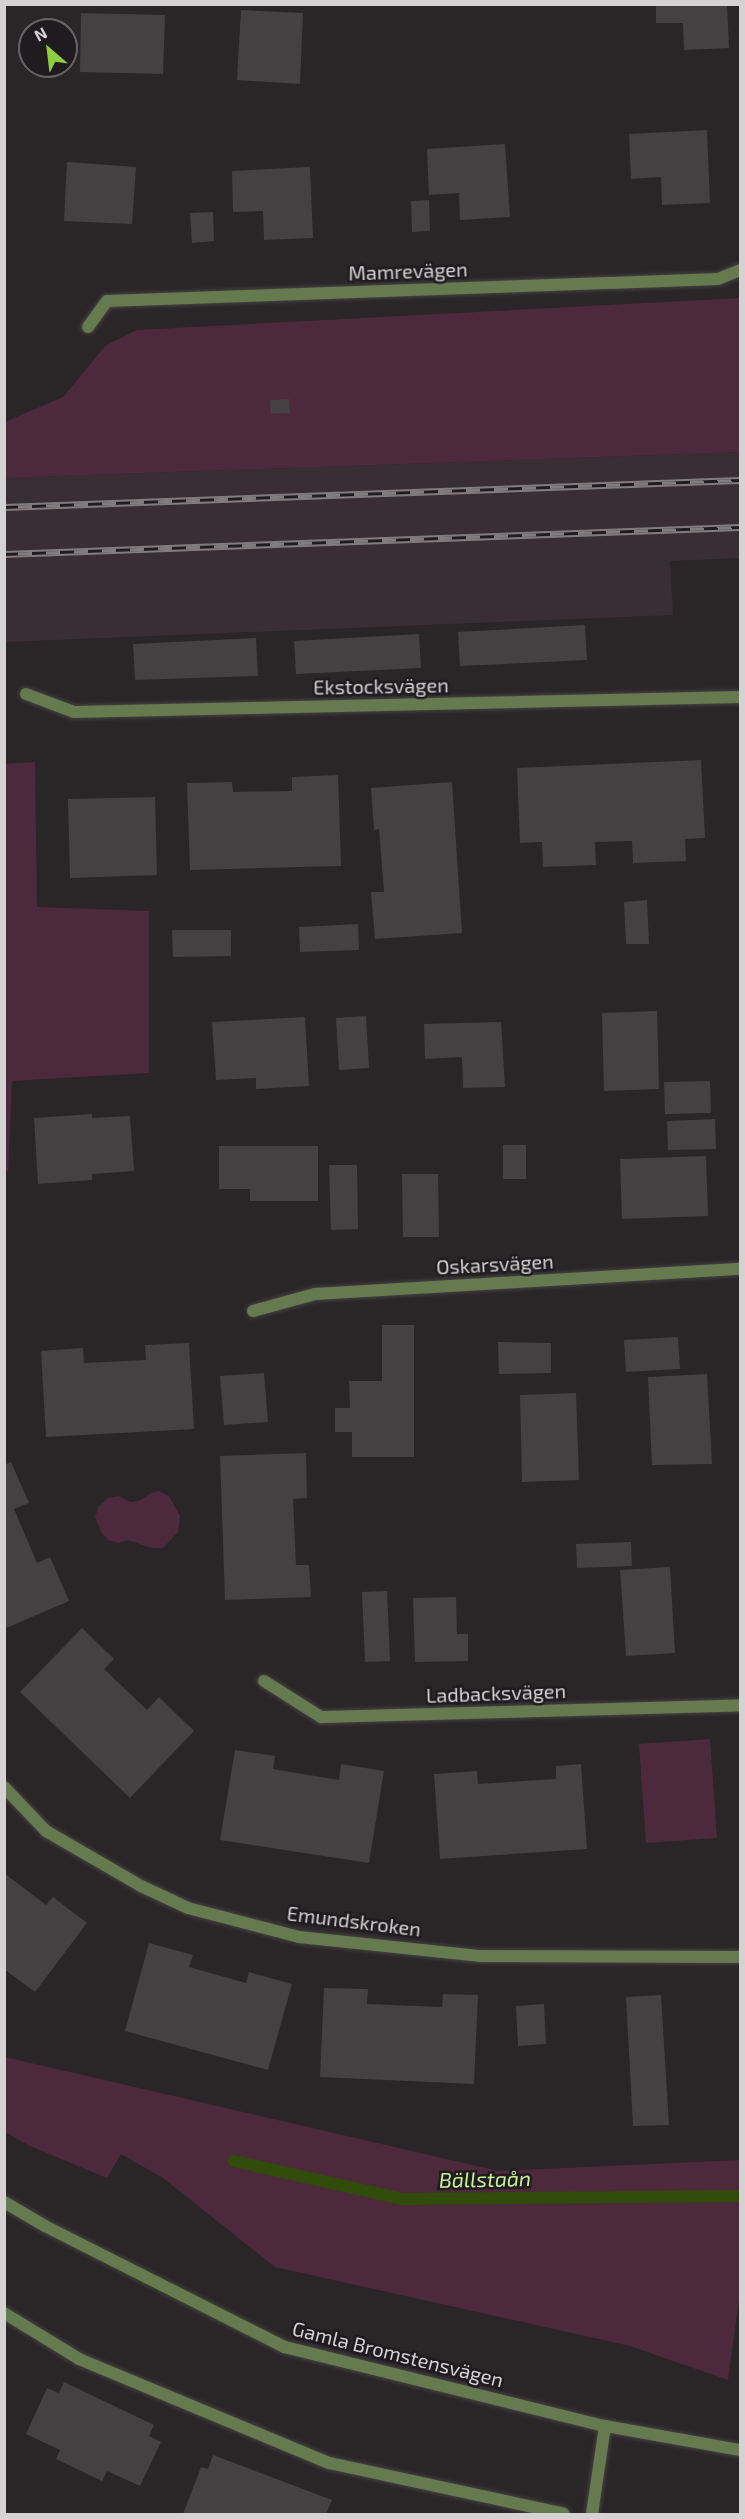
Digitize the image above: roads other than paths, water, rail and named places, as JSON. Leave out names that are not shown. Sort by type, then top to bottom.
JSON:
[{"type":"street","name":"Mamrevägen","points":[[88,327],[107,301],[718,279],[741,270]]},
{"type":"street","name":"Ekstocksvägen","points":[[26,694],[74,712],[741,698]]},
{"type":"street","name":"Oskarsvägen","points":[[254,1311],[315,1294],[741,1269]]},
{"type":"street","name":"Ladbacksvägen","points":[[264,1681],[321,1717],[741,1705]]},
{"type":"street","name":"Emundskroken","points":[[4,1787],[46,1831],[141,1886],[188,1908],[299,1937],[481,1956],[741,1957]]},
{"type":"street","name":"Gamla Bromstensvägen","points":[[4,2202],[45,2226],[285,2348],[605,2426],[741,2450]]},
{"type":"street","points":[[4,2313],[79,2359],[329,2463],[564,2514]]},
{"type":"street","points":[[592,2514],[605,2426]]},
{"type":"waterway","name":"Bällstaån","points":[[234,2161],[402,2199],[740,2196]]},
{"type":"railway","points":[[4,507],[740,480]]},
{"type":"railway","points":[[4,554],[740,527]]}]
